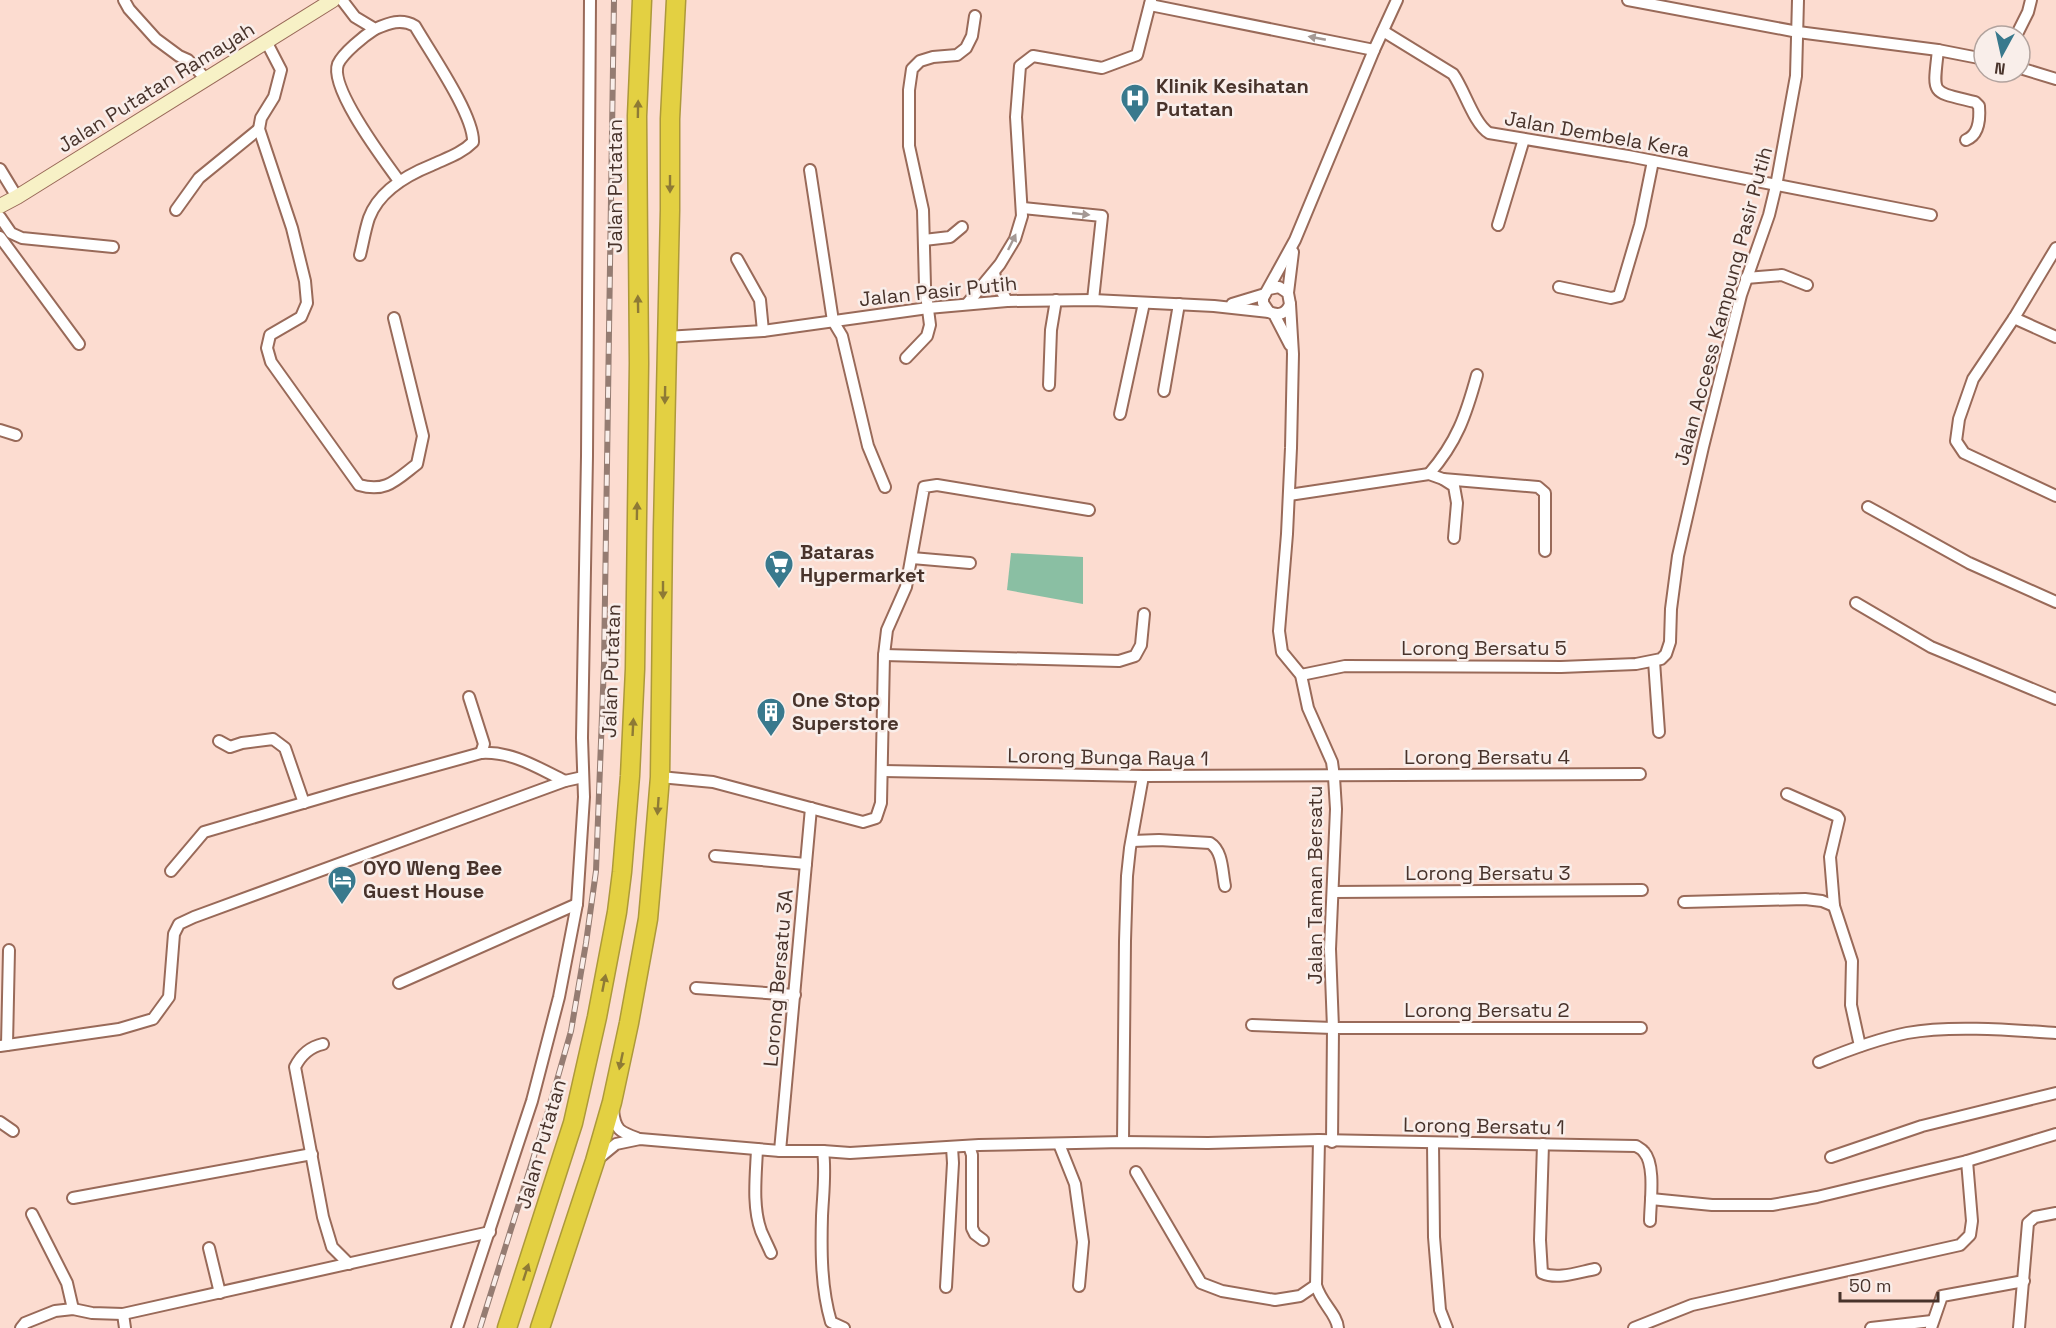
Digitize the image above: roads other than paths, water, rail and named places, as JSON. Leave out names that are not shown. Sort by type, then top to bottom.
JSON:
[{"type":"highway","name":"Jalan Putatan","points":[[507,1328],[570,1134],[597,1017],[617,912],[622,872],[630,776],[635,669],[639,363],[637,209],[642,0]]},
{"type":"highway","points":[[540,1328],[612,1102],[648,919],[660,777],[670,119],[676,0]]},
{"type":"highway","points":[[637,209],[670,210]]},
{"type":"highway","points":[[639,363],[666,337]]},
{"type":"highway","points":[[597,1017],[629,1023]]},
{"type":"main road","name":"Jalan Putatan Ramayah","points":[[0,206],[333,0]]},
{"type":"street","points":[[124,0],[129,9],[156,39],[188,60],[206,79]]},
{"type":"street","points":[[342,0],[355,17],[375,29]]},
{"type":"street","points":[[457,1328],[532,1101],[560,997],[577,904],[583,824],[590,0]]},
{"type":"street","points":[[1267,292],[1279,287],[1289,298],[1284,312],[1271,313],[1263,303],[1267,292],[1295,240],[1397,0]]},
{"type":"street","points":[[1628,0],[1798,32],[1938,50],[1972,57]]},
{"type":"street","name":"Jalan Access Kampung Pasir Putih","points":[[1666,654],[1670,642],[1671,609],[1678,556],[1746,278],[1769,215],[1776,186],[1796,76],[1798,0]]},
{"type":"street","points":[[2022,24],[2031,0]]},
{"type":"street","points":[[967,304],[994,273],[1015,239],[1022,216],[1016,117],[1020,66],[1033,56],[1102,68],[1137,55],[1150,3],[1374,50]]},
{"type":"street","points":[[906,358],[927,336],[930,325],[925,286],[923,210],[909,146],[909,90],[912,69],[920,61],[933,57],[957,55],[966,48],[972,36],[975,16]]},
{"type":"street","points":[[360,255],[369,217],[381,199],[399,181],[464,151],[473,142],[473,134],[458,99],[415,26],[407,22],[393,21],[375,29],[339,62],[336,72],[341,92],[399,181]]},
{"type":"street","name":"Jalan Dembela Kera","points":[[1383,31],[1453,74],[1484,130],[1489,133],[1653,161],[1931,215]]},
{"type":"street","points":[[266,41],[281,70],[274,97],[261,118],[259,129],[291,228],[305,281],[307,303],[301,317],[270,335],[267,348],[271,362],[359,485],[372,488],[387,486],[417,464],[423,436],[394,318]]},
{"type":"street","points":[[1938,50],[1934,84],[1937,90],[1942,94],[1979,105],[1976,132],[1973,138],[1966,140]]},
{"type":"street","points":[[2032,72],[2056,79]]},
{"type":"street","points":[[176,210],[199,178],[259,129]]},
{"type":"street","points":[[1498,225],[1524,139]]},
{"type":"street","points":[[1559,287],[1611,298],[1619,296],[1640,225],[1653,161]]},
{"type":"street","points":[[0,169],[17,197]]},
{"type":"street","points":[[810,170],[834,321],[842,336],[868,446],[885,487]]},
{"type":"street","points":[[1023,208],[1102,216],[1093,300]]},
{"type":"street","points":[[0,217],[12,233],[22,238],[113,247]]},
{"type":"street","points":[[924,240],[950,237],[962,227]]},
{"type":"street","points":[[0,237],[79,344]]},
{"type":"street","name":"Jalan Taman Bersatu","points":[[1295,240],[1289,298],[1293,354],[1289,495],[1279,631],[1282,652],[1301,675],[1308,708],[1332,762],[1334,777],[1336,809],[1330,949],[1334,1028],[1332,1142]]},
{"type":"street","points":[[2056,248],[2014,318],[1973,379],[1959,419],[1956,441],[1964,453],[2056,496]]},
{"type":"street","points":[[737,259],[760,300],[763,331]]},
{"type":"street","points":[[994,273],[1000,291],[1007,301]]},
{"type":"street","points":[[1746,278],[1782,275],[1807,285]]},
{"type":"street","name":"Jalan Pasir Putih","points":[[1214,306],[1238,303],[1267,292]]},
{"type":"street","points":[[1049,385],[1051,330],[1056,300]]},
{"type":"street","name":"Jalan Pasir Putih","points":[[666,337],[763,331],[928,308],[1007,301],[1093,300],[1214,306],[1271,313]]},
{"type":"street","points":[[1120,414],[1144,303]]},
{"type":"street","points":[[1164,391],[1179,304]]},
{"type":"street","name":"Jalan Taman Bersatu","points":[[1271,313],[1293,354]]},
{"type":"street","points":[[2014,318],[2056,337]]},
{"type":"street","points":[[1429,474],[1442,460],[1460,429],[1477,375]]},
{"type":"street","points":[[0,430],[16,435]]},
{"type":"street","points":[[1289,495],[1429,474],[1454,486],[1457,503],[1454,538]]},
{"type":"street","points":[[1443,479],[1538,487],[1545,493],[1545,551]]},
{"type":"street","points":[[660,777],[713,782],[863,822],[876,818],[881,803],[883,771],[884,655],[887,630],[906,587],[924,487],[937,485],[1089,510]]},
{"type":"street","points":[[1868,507],[1969,563],[2056,602]]},
{"type":"street","points":[[912,558],[970,563]]},
{"type":"street","points":[[1856,603],[1931,647],[2055,696]]},
{"type":"street","points":[[884,655],[1119,661],[1135,656],[1141,645],[1144,614]]},
{"type":"street","name":"Lorong Bersatu 5","points":[[1301,675],[1345,666],[1561,667],[1636,664],[1654,661],[1666,654]]},
{"type":"street","points":[[1654,661],[1659,732]]},
{"type":"street","points":[[469,697],[484,744],[481,753]]},
{"type":"street","points":[[219,741],[230,747],[273,739],[285,748],[304,802]]},
{"type":"street","points":[[171,871],[204,832],[481,753],[497,752],[523,760],[565,781]]},
{"type":"street","name":"Lorong Bunga Raya 1","points":[[883,771],[1334,777]]},
{"type":"street","name":"Lorong Bersatu 4","points":[[1334,777],[1640,774]]},
{"type":"street","points":[[1123,1142],[1127,876],[1143,776]]},
{"type":"street","points":[[9,950],[4,1046],[119,1029],[153,1019],[169,997],[174,934],[179,924],[565,781],[583,777]]},
{"type":"street","points":[[1786,794],[1837,816],[1839,819],[1830,857],[1834,906],[1852,961],[1851,1005],[1860,1046]]},
{"type":"street","name":"Lorong Bersatu 3A","points":[[780,1151],[811,808]]},
{"type":"street","points":[[1132,841],[1210,843],[1216,847],[1219,854],[1225,886]]},
{"type":"street","points":[[715,856],[806,864]]},
{"type":"street","name":"Lorong Bersatu 3","points":[[1333,892],[1642,890]]},
{"type":"street","points":[[1684,902],[1805,899],[1822,901],[1834,906]]},
{"type":"street","points":[[399,983],[577,904]]},
{"type":"street","points":[[696,988],[795,995]]},
{"type":"street","name":"Lorong Bersatu 2","points":[[1252,1025],[1334,1028],[1641,1028]]},
{"type":"street","points":[[1819,1062],[1860,1046],[1908,1033],[1952,1030],[2056,1033]]},
{"type":"street","points":[[323,1044],[314,1046],[300,1057],[295,1068],[323,1217],[332,1247],[349,1264]]},
{"type":"street","points":[[1831,1157],[1922,1126],[2056,1093]]},
{"type":"street","points":[[612,1102],[616,1126],[622,1132],[640,1139]]},
{"type":"street","points":[[0,1122],[13,1131]]},
{"type":"street","points":[[1650,1221],[1651,1199],[1712,1205],[1772,1205],[1817,1197],[1967,1161],[2056,1134]]},
{"type":"street","points":[[595,1161],[616,1144],[640,1139]]},
{"type":"street","name":"Lorong Bersatu 1","points":[[640,1139],[780,1151],[850,1153],[969,1146],[1319,1140],[1636,1146],[1645,1152],[1650,1167],[1651,1199]]},
{"type":"street","points":[[1319,1140],[1316,1286],[1319,1297],[1337,1321],[1338,1328]]},
{"type":"street","points":[[1433,1143],[1434,1237],[1440,1310],[1447,1328]]},
{"type":"street","points":[[1059,1144],[1075,1184],[1082,1230],[1079,1286]]},
{"type":"street","points":[[1543,1144],[1540,1240],[1542,1273],[1559,1276],[1595,1269]]},
{"type":"street","points":[[969,1146],[972,1155],[972,1228],[982,1240]]},
{"type":"street","points":[[946,1287],[952,1147]]},
{"type":"street","points":[[757,1149],[758,1219],[771,1253]]},
{"type":"street","points":[[823,1151],[825,1165],[822,1217],[823,1281],[831,1322],[844,1328]]},
{"type":"street","points":[[73,1198],[312,1154]]},
{"type":"street","points":[[1634,1328],[1692,1305],[1960,1245],[1970,1235],[1972,1221],[1967,1161]]},
{"type":"street","points":[[1136,1172],[1201,1283],[1222,1291],[1275,1300],[1300,1296],[1316,1286]]},
{"type":"street","points":[[2019,1328],[2028,1223],[2035,1217],[2056,1213]]},
{"type":"street","points":[[32,1214],[67,1283],[74,1309]]},
{"type":"street","points":[[21,1328],[25,1323],[56,1311],[74,1309],[92,1313],[123,1314],[490,1232]]},
{"type":"street","points":[[210,1248],[220,1293]]},
{"type":"street","points":[[1871,1328],[1931,1325],[1942,1296],[2024,1281]]},
{"type":"street","points":[[123,1314],[125,1328]]},
{"type":"railway","points":[[480,1328],[571,1031],[596,871],[604,664],[614,0]]},
{"type":"place","name":"Klinik Kesihatan Putatan","points":[[1135,124]]},
{"type":"place","name":"Bataras Hypermarket","points":[[779,590]]},
{"type":"place","name":"One Stop Superstore","points":[[771,738]]},
{"type":"place","name":"OYO Weng Bee Guest House","points":[[342,906]]}]
